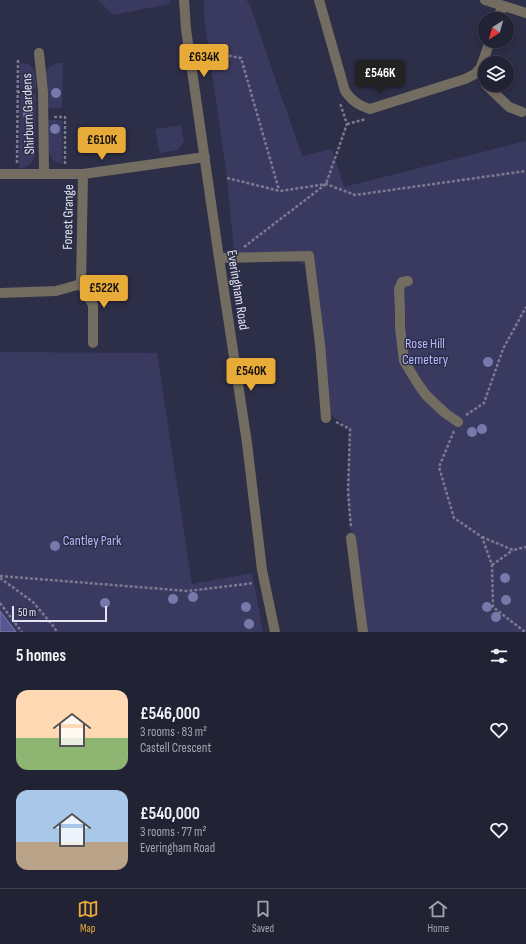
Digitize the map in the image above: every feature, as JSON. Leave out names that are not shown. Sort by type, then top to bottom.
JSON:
[{"type":"street","name":"Everingham Road","points":[[184,0],[186,29],[205,157],[224,258],[262,570],[275,632]]},
{"type":"street","points":[[319,0],[345,91],[351,99],[361,106],[370,108],[465,79],[475,74],[481,67],[488,48]]},
{"type":"street","points":[[485,0],[526,13]]},
{"type":"street","points":[[500,12],[502,6]]},
{"type":"street","name":"Shirburn Gardens","points":[[39,52],[43,92],[44,174]]},
{"type":"street","points":[[475,74],[478,77]]},
{"type":"street","points":[[494,92],[509,107],[522,112]]},
{"type":"street","points":[[0,174],[83,174],[205,157]]},
{"type":"street","name":"Forest Grange","points":[[80,284],[83,174]]},
{"type":"street","points":[[224,258],[308,256],[320,344],[326,418]]},
{"type":"street","points":[[408,282],[402,282],[399,288],[400,327],[404,360],[426,395],[445,413],[458,422]]},
{"type":"street","points":[[0,293],[56,291],[80,284],[93,305],[93,343]]},
{"type":"street","points":[[352,538],[363,632]]},
{"type":"path","points":[[209,52],[241,58],[280,191]]},
{"type":"path","points":[[17,174],[18,60]]},
{"type":"path","points":[[17,92],[43,92]]},
{"type":"path","points":[[224,258],[326,184],[347,124],[340,102]]},
{"type":"path","points":[[44,118],[65,117],[65,174]]},
{"type":"path","points":[[228,178],[280,191],[326,184],[355,195],[526,171]]},
{"type":"path","points":[[513,550],[482,537],[454,518],[439,467],[458,422],[484,403],[503,349],[526,308]]},
{"type":"path","points":[[326,418],[350,429],[348,492],[352,538]]},
{"type":"path","points":[[482,537],[492,565],[493,607],[525,632]]},
{"type":"path","points":[[492,565],[513,550],[526,547]]},
{"type":"path","points":[[0,577],[188,591],[254,583],[264,580]]},
{"type":"path","points":[[0,577],[33,602],[57,632]]},
{"type":"path","points":[[0,602],[22,632]]},
{"type":"green space","points":[[98,0],[169,0],[170,4],[113,15]]},
{"type":"green space","name":"Rose Hill Cemetery","points":[[204,0],[246,0],[250,5],[302,156],[332,149],[344,187],[526,141],[526,632],[363,632],[351,538],[348,492],[350,429],[330,414],[314,266],[280,259],[235,262],[227,178],[204,17]]},
{"type":"green space","points":[[26,63],[34,70],[36,77],[36,89],[20,89],[20,64]]},
{"type":"green space","points":[[57,63],[63,63],[62,108],[47,108],[45,87],[46,71],[48,68]]},
{"type":"green space","points":[[20,94],[36,94],[35,156],[29,165],[19,168]]},
{"type":"green space","points":[[48,120],[62,120],[62,164],[54,161],[48,152]]},
{"type":"green space","points":[[181,125],[184,141],[178,150],[160,153],[155,129]]},
{"type":"green space","name":"Cantley Park","points":[[0,352],[157,353],[192,584],[252,573],[263,632],[0,632]]},
{"type":"shaded area","points":[[0,611],[16,632],[0,632]]}]
